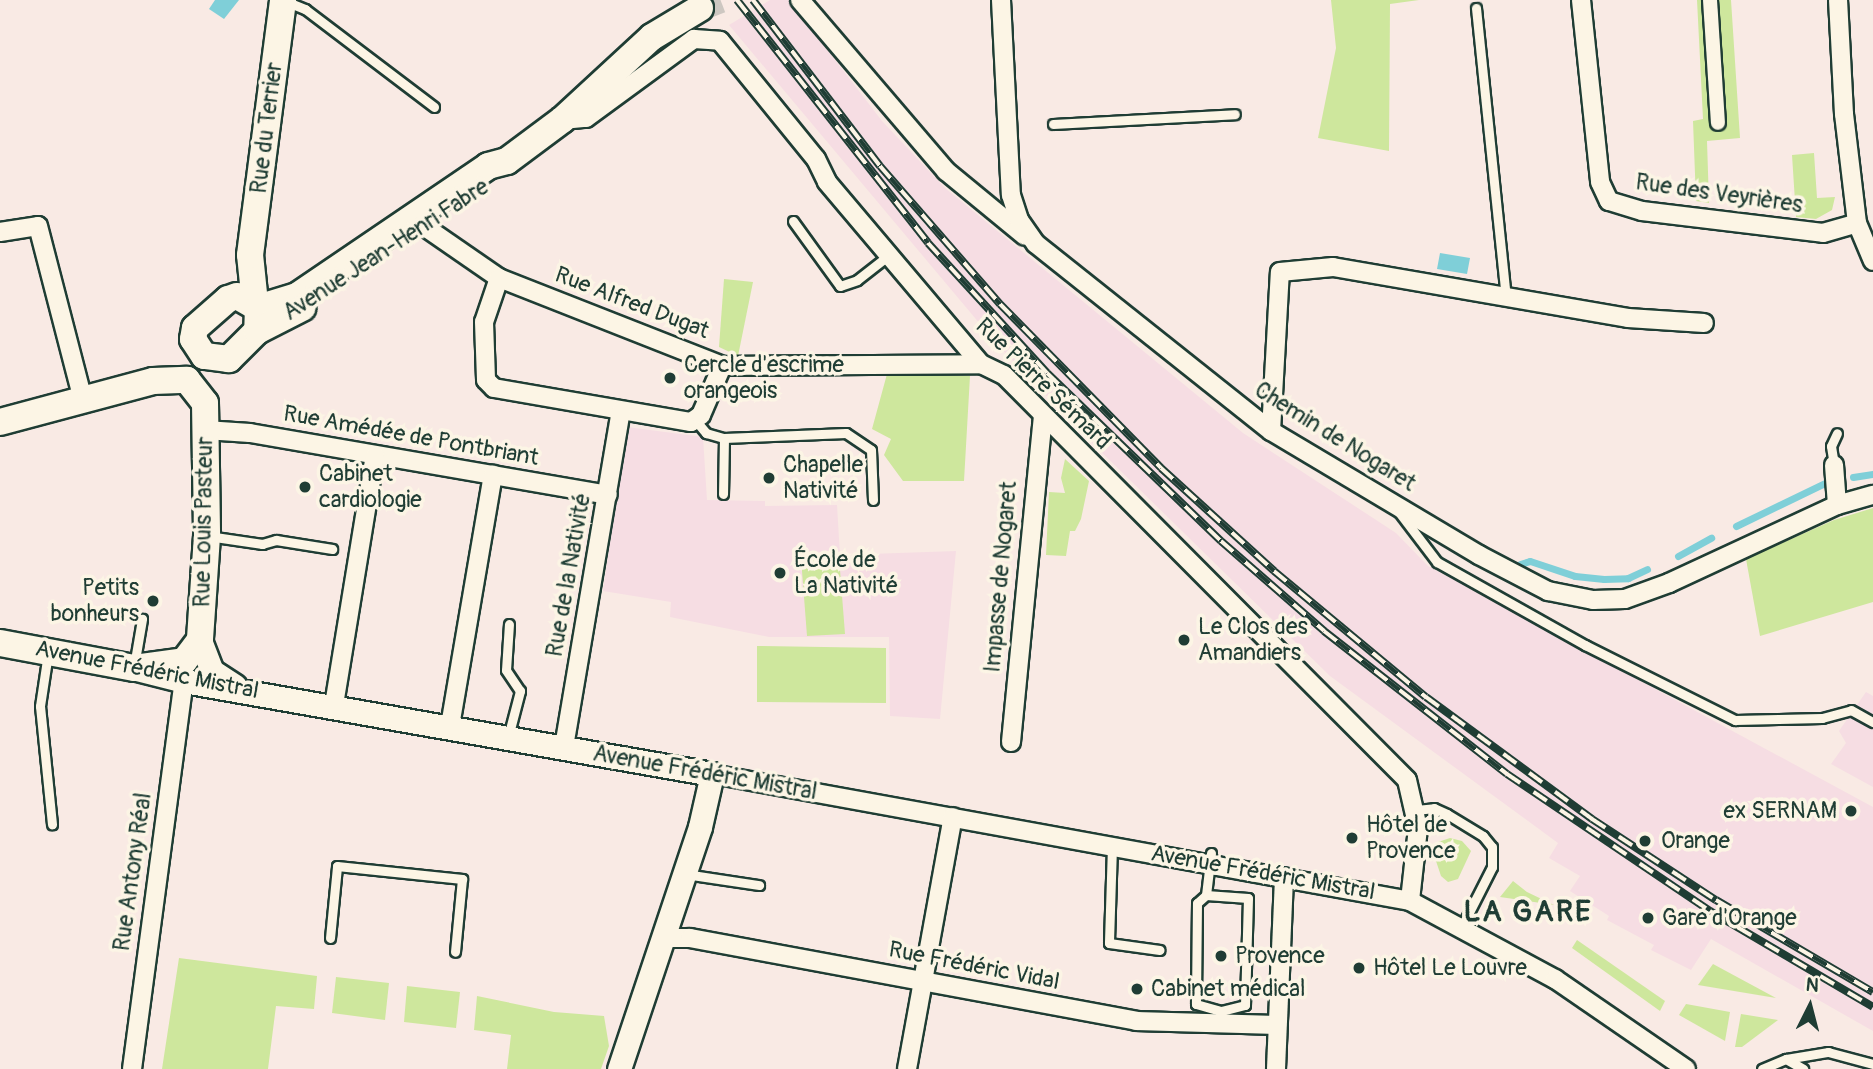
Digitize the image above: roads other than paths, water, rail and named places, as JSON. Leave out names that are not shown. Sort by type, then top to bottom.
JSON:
[{"type":"main road","name":"Rue du Terrier","points":[[257,314],[250,255],[283,0]]},
{"type":"main road","name":"Avenue Jean-Henri Fabre","points":[[257,314],[297,296],[500,176],[507,161],[559,114],[652,37],[700,8]]},
{"type":"main road","name":"Rue du Terrier","points":[[228,299],[250,255]]},
{"type":"main road","points":[[0,422],[153,381],[193,339],[200,323],[228,299],[247,297],[257,314]]},
{"type":"main road","name":"Rue Louis Pasteur","points":[[134,668],[184,661],[200,640],[206,536],[205,403],[257,314]]},
{"type":"main road","points":[[193,339],[204,356],[229,359]]},
{"type":"main road","name":"Rue Louis Pasteur","points":[[153,381],[187,380],[205,403]]},
{"type":"main road","name":"Avenue Frédéric Mistral","points":[[0,643],[134,668]]},
{"type":"street","points":[[800,0],[946,171],[1036,244]]},
{"type":"street","name":"Chemin de Nogaret","points":[[1001,0],[1011,195],[1018,220],[1036,244],[1271,431],[1529,582],[1593,600],[1625,598],[1669,583],[1837,505],[1873,495]]},
{"type":"street","name":"Rue des Veyrières","points":[[1581,0],[1600,182],[1609,201],[1642,211],[1823,233],[1857,223]]},
{"type":"street","points":[[1710,0],[1718,123]]},
{"type":"street","points":[[1838,0],[1844,114],[1857,223],[1873,261]]},
{"type":"street","name":"Rue Pierre Sémard","points":[[559,114],[586,118],[694,39],[720,41],[889,255],[981,364],[1004,375],[1407,780],[1418,828],[1410,901]]},
{"type":"street","name":"Rue Alfred Dugat","points":[[419,223],[499,278],[722,366],[981,364]]},
{"type":"street","points":[[0,232],[38,226],[83,400]]},
{"type":"street","points":[[1271,431],[1280,272],[1334,267],[1628,318],[1704,323]]},
{"type":"street","points":[[499,278],[484,322],[486,380],[495,388],[621,411],[696,421],[722,366]]},
{"type":"street","name":"Rue de la Nativité","points":[[564,747],[621,411]]},
{"type":"street","name":"Impasse de Nogaret","points":[[1011,742],[1043,416]]},
{"type":"street","name":"Rue Amédée de Pontbriant","points":[[205,430],[250,433],[608,495]]},
{"type":"street","points":[[334,705],[375,455]]},
{"type":"street","points":[[1834,465],[1837,505]]},
{"type":"street","points":[[450,726],[493,475]]},
{"type":"street","name":"Rue Louis Pasteur","points":[[200,640],[212,671],[238,687]]},
{"type":"street","name":"Avenue Frédéric Mistral","points":[[134,668],[184,681],[238,687],[1112,846],[1210,858],[1284,877],[1410,901],[1555,979],[1686,1069]]},
{"type":"street","name":"Rue Antony Réal","points":[[132,1069],[142,977],[184,681]]},
{"type":"street","points":[[619,1069],[685,874],[712,774]]},
{"type":"street","points":[[907,1069],[953,817]]},
{"type":"street","points":[[1276,1069],[1284,877]]},
{"type":"street","name":"Rue Frédéric Vidal","points":[[663,938],[690,938],[1136,1021],[1220,1017],[1277,1025]]},
{"type":"lane","points":[[283,0],[306,9],[433,107]]},
{"type":"lane","points":[[1476,8],[1506,298]]},
{"type":"lane","points":[[1053,124],[1235,114]]},
{"type":"lane","points":[[793,221],[840,286],[857,280],[889,255]]},
{"type":"lane","points":[[696,421],[706,433],[724,438],[846,433],[871,450],[873,500]]},
{"type":"lane","points":[[1834,465],[1831,446],[1837,433]]},
{"type":"lane","points":[[723,494],[724,438]]},
{"type":"lane","points":[[1390,500],[1437,562],[1585,645],[1735,720],[1822,718],[1851,710],[1873,722]]},
{"type":"lane","points":[[206,536],[262,544],[276,540],[331,549]]},
{"type":"lane","points":[[134,668],[142,619]]},
{"type":"lane","points":[[509,624],[506,670],[520,691],[509,737]]},
{"type":"lane","points":[[48,652],[40,706],[52,824]]},
{"type":"lane","points":[[1416,810],[1434,808],[1447,814],[1483,835],[1492,847],[1492,867],[1461,928]]},
{"type":"lane","points":[[1112,846],[1109,943],[1160,950]]},
{"type":"lane","points":[[1206,895],[1248,898],[1245,1005],[1220,1017],[1196,1004],[1198,903],[1206,895],[1210,858]]},
{"type":"lane","points":[[330,938],[337,866],[462,879],[454,952]]},
{"type":"lane","points":[[685,874],[759,886]]},
{"type":"lane","points":[[1762,1069],[1786,1059],[1828,1052],[1873,1063]]},
{"type":"lane","points":[[1786,1059],[1802,1069]]},
{"type":"water","points":[[215,0],[239,0],[224,19],[209,9]]},
{"type":"water","points":[[1440,253],[1470,258],[1467,274],[1437,269]]},
{"type":"waterway","points":[[1853,477],[1873,474]]},
{"type":"waterway","points":[[1736,526],[1825,483]]},
{"type":"waterway","points":[[1678,556],[1711,538]]},
{"type":"waterway","points":[[1520,564],[1530,561],[1575,576],[1604,579],[1628,578],[1647,569]]},
{"type":"tunnel","points":[[700,8],[721,0]]},
{"type":"railway","points":[[737,0],[928,243],[1047,373],[1221,541],[1324,631],[1507,774],[1710,911],[1873,1007]]},
{"type":"railway","points":[[753,0],[880,166],[1000,304],[1161,468],[1274,571],[1426,697],[1592,819],[1716,900],[1873,992]]},
{"type":"place","name":"Cercle d'escrime orangeois","points":[[670,378]]},
{"type":"place","name":"Chapelle Nativité","points":[[769,478]]},
{"type":"place","name":"Cabinet cardiologie","points":[[305,487]]},
{"type":"place","name":"École de La Nativité","points":[[780,573]]},
{"type":"place","name":"Petits bonheurs","points":[[153,601]]},
{"type":"place","name":"Le Clos des Amandiers","points":[[1184,640]]},
{"type":"place","name":"ex SERNAM","points":[[1851,811]]},
{"type":"place","name":"Hôtel de Provence","points":[[1352,838]]},
{"type":"place","name":"Orange","points":[[1645,841]]},
{"type":"place","name":"Gare d'Orange","points":[[1648,918]]},
{"type":"place","name":"Provence","points":[[1221,956]]},
{"type":"place","name":"Hôtel Le Louvre","points":[[1359,968]]},
{"type":"place","name":"Cabinet médical","points":[[1137,989]]},
{"type":"district","name":"LA GARE","points":[[1528,912]]}]
